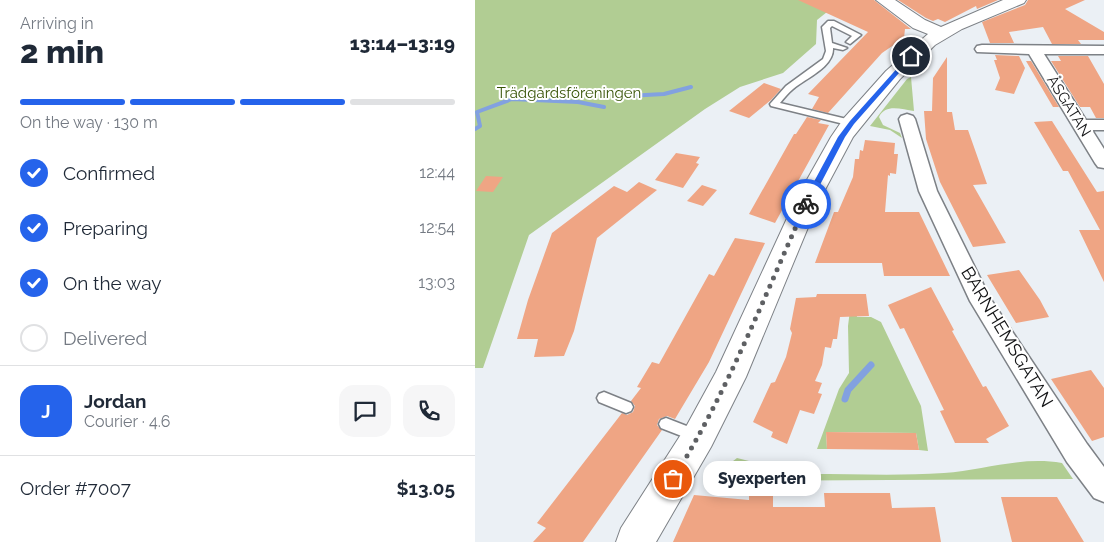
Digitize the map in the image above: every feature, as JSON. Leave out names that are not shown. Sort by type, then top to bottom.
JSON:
[{"type":"main road","points":[[884,0],[919,24],[941,33]]},
{"type":"main road","points":[[635,542],[699,436],[729,377],[807,201],[842,137],[911,56],[941,33],[1017,0]]},
{"type":"street","points":[[983,49],[1104,50]]},
{"type":"street","name":"ÅSGATAN","points":[[1033,50],[1103,161]]},
{"type":"street","name":"BARNHEMSGATAN","points":[[907,119],[928,191],[981,301],[1077,453],[1104,489]]},
{"type":"street","points":[[1081,125],[1104,125]]},
{"type":"lane","points":[[850,42],[857,35],[831,23],[826,27],[831,51],[826,60],[789,88],[774,104],[852,123]]},
{"type":"lane","points":[[830,45],[843,48]]},
{"type":"lane","points":[[604,398],[626,407]]},
{"type":"lane","points":[[666,424],[699,436]]},
{"type":"green space","name":"Trädgårdsföreningen","points":[[475,0],[842,0],[817,20],[816,44],[783,73],[740,87],[705,109],[529,235],[483,368],[475,368]]},
{"type":"green space","points":[[911,77],[914,111],[890,109],[886,110],[879,117],[883,125],[900,133],[902,138],[890,130],[870,126],[907,79]]},
{"type":"green space","points":[[852,294],[854,294],[857,317],[871,317],[881,322],[921,406],[928,451],[919,450],[916,433],[826,432],[827,449],[817,449],[839,389],[849,373],[848,326]]},
{"type":"green space","points":[[737,458],[796,473],[894,475],[944,473],[1017,462],[1047,461],[1062,463],[1073,479],[707,481]]},
{"type":"building","points":[[798,0],[874,0],[911,29],[905,29],[904,38],[882,53],[828,113],[812,109],[819,97],[808,94],[868,32]]},
{"type":"building","points":[[898,0],[998,0],[977,9],[976,6],[945,22],[926,18]]},
{"type":"building","points":[[1028,0],[1085,0],[1065,9],[1104,32],[1104,40],[1078,40],[1081,44],[1052,44],[1043,27],[1009,32],[1014,43],[990,43],[982,22],[1025,5]]},
{"type":"building","points":[[995,55],[1019,56],[1025,68],[1014,94],[995,90],[1000,78],[994,60],[997,60]]},
{"type":"building","points":[[1058,56],[1088,56],[1104,84],[1104,118],[1096,118],[1090,107],[1080,107],[1051,61],[1061,61]]},
{"type":"building","points":[[947,57],[947,112],[952,112],[955,130],[968,130],[987,184],[973,185],[1006,243],[973,247],[940,182],[926,139],[924,111],[932,111],[933,78]]},
{"type":"building","points":[[1026,61],[1031,61],[1059,107],[1053,107]]},
{"type":"building","points":[[764,83],[781,89],[749,118],[729,111]]},
{"type":"building","points":[[807,117],[821,120],[818,123],[829,125],[775,223],[749,214],[794,134],[796,134]]},
{"type":"building","points":[[1052,121],[1097,192],[1104,191],[1104,282],[1079,230],[1100,230],[1068,171],[1063,171],[1034,122]]},
{"type":"building","points":[[865,140],[895,143],[894,154],[898,154],[896,174],[890,173],[890,176],[888,175],[885,212],[919,212],[950,276],[884,276],[882,263],[815,263],[834,212],[838,212],[853,177],[855,159],[859,159],[860,150],[863,151]]},
{"type":"building","points":[[676,153],[700,157],[696,163],[699,164],[683,188],[655,180]]},
{"type":"building","points":[[486,176],[503,177],[493,192],[476,191]]},
{"type":"building","points":[[639,182],[657,190],[597,238],[574,331],[564,356],[534,357],[538,339],[517,339],[528,300],[552,233],[614,186],[627,192]]},
{"type":"building","points":[[702,185],[717,190],[703,206],[687,201]]},
{"type":"building","points":[[735,238],[765,243],[709,362],[675,419],[667,416],[659,419],[657,425],[662,430],[583,542],[533,542],[546,528],[537,523],[622,413],[627,415],[633,412],[635,406],[631,401],[641,388],[637,387],[652,362],[659,364],[709,274],[714,276]]},
{"type":"building","points":[[1019,270],[1040,300],[1049,317],[1016,323],[987,275]]},
{"type":"building","points":[[931,287],[954,330],[952,331],[983,387],[986,386],[1009,426],[986,439],[989,443],[955,443],[940,411],[944,410],[904,328],[900,329],[888,305]]},
{"type":"building","points":[[817,294],[866,294],[869,316],[840,317],[837,339],[833,339],[831,348],[825,347],[822,365],[815,381],[822,383],[818,393],[822,394],[814,414],[800,410],[787,444],[771,437],[773,432],[753,422],[771,383],[775,382],[786,357],[792,333],[790,329],[796,298],[816,297]]},
{"type":"building","points":[[1091,370],[1104,388],[1104,437],[1092,441],[1051,379]]},
{"type":"building","points":[[826,432],[916,433],[919,450],[827,449]]},
{"type":"building","points":[[773,492],[773,507],[825,507],[824,493],[890,493],[892,508],[935,507],[941,542],[673,542],[694,495],[749,500],[749,493]]},
{"type":"building","points":[[1001,497],[1057,497],[1084,542],[1012,542]]},
{"type":"waterway","points":[[627,96],[664,94],[691,87]]},
{"type":"waterway","points":[[475,129],[480,126],[477,112],[512,99],[578,102],[604,107]]},
{"type":"waterway","points":[[845,399],[848,390],[871,365]]},
{"type":"way so far","points":[[673,479],[699,436],[729,377],[806,204]]},
{"type":"place","name":"Syexperten","points":[[673,479]]},
{"type":"route","points":[[806,204],[842,137],[911,56]]}]
